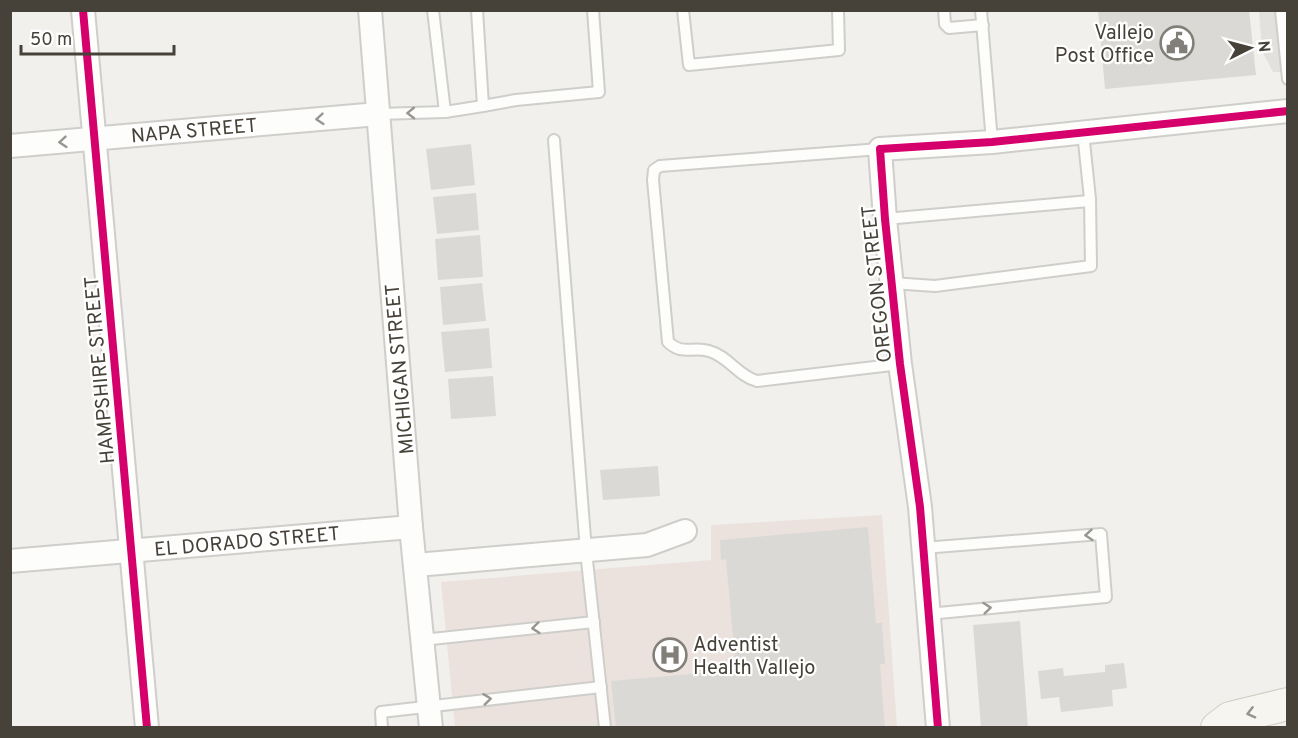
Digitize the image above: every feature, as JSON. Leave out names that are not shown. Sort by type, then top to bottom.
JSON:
[{"type":"main road","points":[[1217,728],[1230,718],[1287,704]]},
{"type":"street","name":"HAMPSHIRE STREET","points":[[83,10],[147,728]]},
{"type":"street","name":"MICHIGAN STREET","points":[[370,10],[411,527],[430,717]]},
{"type":"street","points":[[880,149],[992,142],[1287,111]]},
{"type":"street","name":"NAPA STREET","points":[[10,146],[378,114]]},
{"type":"street","name":"OREGON STREET","points":[[880,149],[900,363],[920,507],[938,728]]},
{"type":"street","name":"EL DORADO STREET","points":[[10,561],[411,527]]},
{"type":"street","points":[[416,565],[647,545],[685,531]]},
{"type":"lane","points":[[433,10],[444,112]]},
{"type":"lane","points":[[477,10],[483,106]]},
{"type":"lane","points":[[378,114],[444,112],[516,100],[599,92],[593,10]]},
{"type":"lane","points":[[683,10],[689,65],[839,50],[838,10]]},
{"type":"lane","points":[[944,10],[945,24],[949,28],[982,25]]},
{"type":"lane","points":[[981,10],[992,142]]},
{"type":"lane","points":[[1281,10],[1287,79]]},
{"type":"lane","points":[[892,284],[935,286],[1091,266],[1089,201],[1083,132]]},
{"type":"lane","points":[[554,140],[586,551],[605,728]]},
{"type":"lane","points":[[880,149],[660,166],[654,170],[655,203],[668,342],[674,348],[682,351],[709,351],[718,355],[748,378],[757,381],[900,363]]},
{"type":"lane","points":[[885,219],[1089,201]]},
{"type":"lane","points":[[923,548],[1101,534],[1103,555],[1106,597],[928,614]]},
{"type":"lane","points":[[422,640],[594,622]]},
{"type":"lane","points":[[382,728],[381,712],[430,717],[600,687]]},
{"type":"shaded area","points":[[1259,11],[1287,11],[1287,72],[1273,72],[1262,51]]},
{"type":"shaded area","name":"Adventist Health Vallejo","points":[[882,515],[897,727],[455,727],[441,582],[711,560],[711,525]]},
{"type":"building","name":"Vallejo Post Office","points":[[1098,10],[1249,10],[1256,75],[1105,89]]},
{"type":"building","points":[[471,144],[475,185],[431,190],[426,149]]},
{"type":"building","points":[[476,193],[479,230],[437,234],[433,197]]},
{"type":"building","points":[[480,235],[483,277],[438,280],[435,239]]},
{"type":"building","points":[[482,283],[486,321],[443,325],[440,287]]},
{"type":"building","points":[[489,328],[492,368],[445,372],[441,332]]},
{"type":"building","points":[[493,376],[496,416],[451,419],[448,379]]},
{"type":"building","points":[[658,466],[660,496],[603,500],[600,470]]},
{"type":"building","points":[[868,527],[876,623],[882,623],[885,664],[880,664],[885,728],[616,728],[611,681],[736,670],[726,559],[721,560],[720,540]]},
{"type":"building","points":[[1020,621],[1028,728],[981,728],[973,625]]},
{"type":"building","points":[[1124,663],[1127,688],[1112,690],[1113,706],[1061,712],[1059,697],[1041,699],[1038,671],[1063,668],[1064,676],[1105,672],[1105,665]]},
{"type":"cycle path","points":[[83,10],[147,728]]},
{"type":"cycle path","points":[[938,728],[920,507],[900,364],[880,149],[992,142],[1288,111]]},
{"type":"place","name":"Vallejo Post Office","points":[[1177,43]]},
{"type":"place","name":"Adventist Health Vallejo","points":[[670,655]]}]
